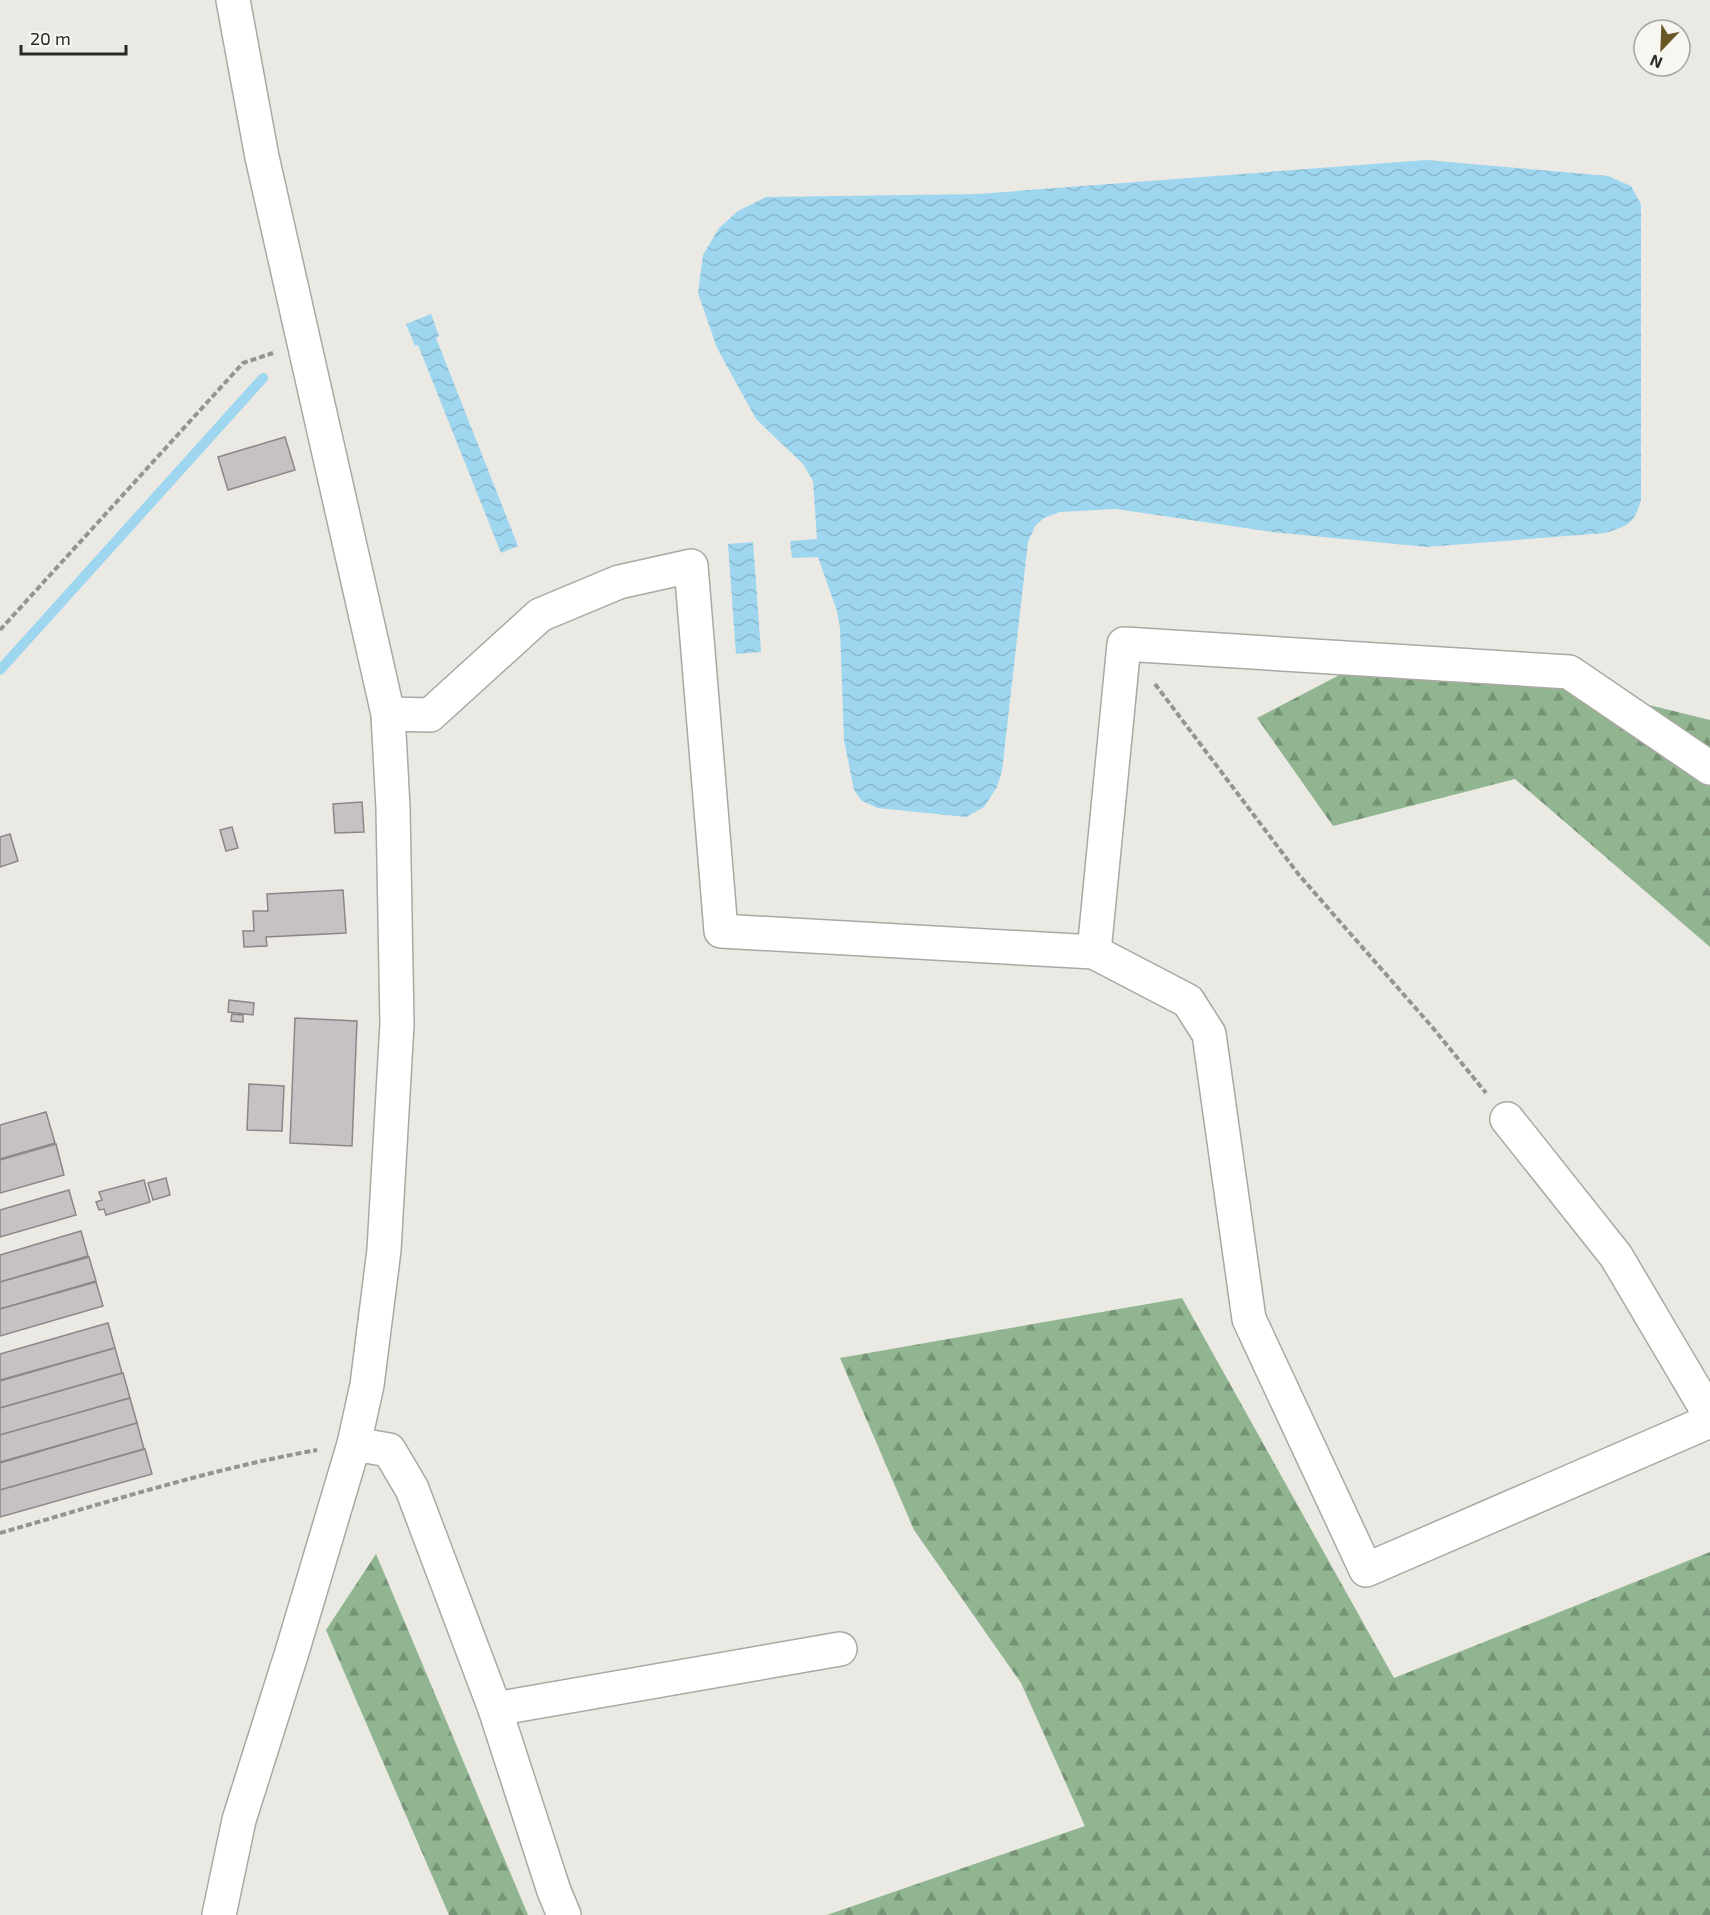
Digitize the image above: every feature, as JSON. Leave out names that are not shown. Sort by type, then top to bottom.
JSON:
[{"type":"street","points":[[219,1915],[239,1820],[354,1444],[367,1385],[386,1227],[397,1024],[393,808],[388,714],[262,157],[233,0]]},
{"type":"street","points":[[388,714],[430,715],[540,615],[619,582],[691,566],[721,931],[1094,952],[1188,1001],[1209,1034],[1249,1319],[1366,1570],[1710,1421]]},
{"type":"street","points":[[1094,952],[1124,644],[1569,672],[1710,768]]},
{"type":"street","points":[[1507,1119],[1616,1257],[1710,1415]]},
{"type":"street","points":[[354,1444],[389,1450],[412,1489],[495,1709],[554,1891],[564,1915]]},
{"type":"street","points":[[495,1709],[840,1649]]},
{"type":"path","points":[[0,630],[243,363],[303,343]]},
{"type":"path","points":[[1124,644],[1299,875],[1433,1028],[1507,1119]]},
{"type":"path","points":[[0,1533],[166,1485],[286,1456],[354,1444]]},
{"type":"green space","points":[[1374,657],[1511,671],[1710,720],[1710,947],[1515,779],[1333,826],[1257,718]]},
{"type":"green space","points":[[1182,1298],[1394,1678],[1710,1552],[1710,1915],[827,1915],[1085,1826],[1021,1683],[914,1530],[840,1358]]},
{"type":"green space","points":[[376,1554],[528,1915],[449,1915],[326,1630]]},
{"type":"water","points":[[1426,160],[1608,176],[1631,186],[1641,204],[1641,500],[1633,519],[1625,526],[1605,533],[1427,547],[1272,532],[1116,509],[1060,512],[1044,518],[1035,526],[1028,542],[1002,771],[997,787],[984,807],[966,817],[878,808],[862,801],[854,790],[844,740],[840,628],[837,611],[818,557],[792,558],[790,541],[817,539],[813,481],[803,464],[756,419],[717,348],[698,293],[703,255],[719,228],[738,211],[766,197],[978,194]]},
{"type":"water","points":[[431,314],[439,336],[436,338],[518,546],[501,553],[418,345],[415,346],[406,324]]},
{"type":"water","points":[[753,542],[761,652],[736,654],[728,544]]},
{"type":"building","points":[[285,437],[295,470],[228,490],[218,457]]},
{"type":"building","points":[[362,802],[364,832],[335,833],[333,804]]},
{"type":"building","points":[[232,827],[238,848],[226,851],[220,830]]},
{"type":"building","points":[[10,834],[18,861],[0,867],[0,837]]},
{"type":"building","points":[[343,890],[346,933],[266,937],[267,946],[244,947],[243,931],[254,931],[253,911],[268,911],[267,894]]},
{"type":"building","points":[[229,1000],[254,1003],[253,1015],[228,1012]]},
{"type":"building","points":[[232,1014],[243,1015],[243,1022],[231,1021]]},
{"type":"building","points":[[295,1018],[357,1021],[352,1146],[290,1143]]},
{"type":"building","points":[[249,1084],[284,1086],[282,1131],[247,1130]]},
{"type":"building","points":[[46,1112],[55,1143],[0,1159],[0,1125]]},
{"type":"building","points":[[56,1144],[64,1175],[0,1193],[0,1160]]},
{"type":"building","points":[[166,1178],[170,1195],[153,1200],[148,1183]]},
{"type":"building","points":[[144,1180],[150,1202],[106,1215],[104,1209],[99,1210],[96,1202],[102,1200],[99,1192]]},
{"type":"building","points":[[69,1190],[76,1215],[0,1237],[0,1210]]},
{"type":"building","points":[[81,1231],[88,1256],[0,1282],[0,1255]]},
{"type":"building","points":[[89,1257],[96,1281],[0,1309],[0,1282]]},
{"type":"building","points":[[96,1282],[103,1306],[0,1336],[0,1309]]},
{"type":"building","points":[[108,1323],[115,1348],[0,1380],[0,1354]]},
{"type":"building","points":[[115,1348],[122,1373],[0,1408],[0,1381]]},
{"type":"building","points":[[123,1373],[130,1398],[0,1435],[0,1408]]},
{"type":"building","points":[[130,1398],[137,1423],[0,1462],[0,1435]]},
{"type":"building","points":[[137,1423],[144,1449],[0,1490],[0,1463]]},
{"type":"building","points":[[145,1449],[152,1474],[0,1517],[0,1490]]},
{"type":"waterway","points":[[0,670],[263,378]]}]
